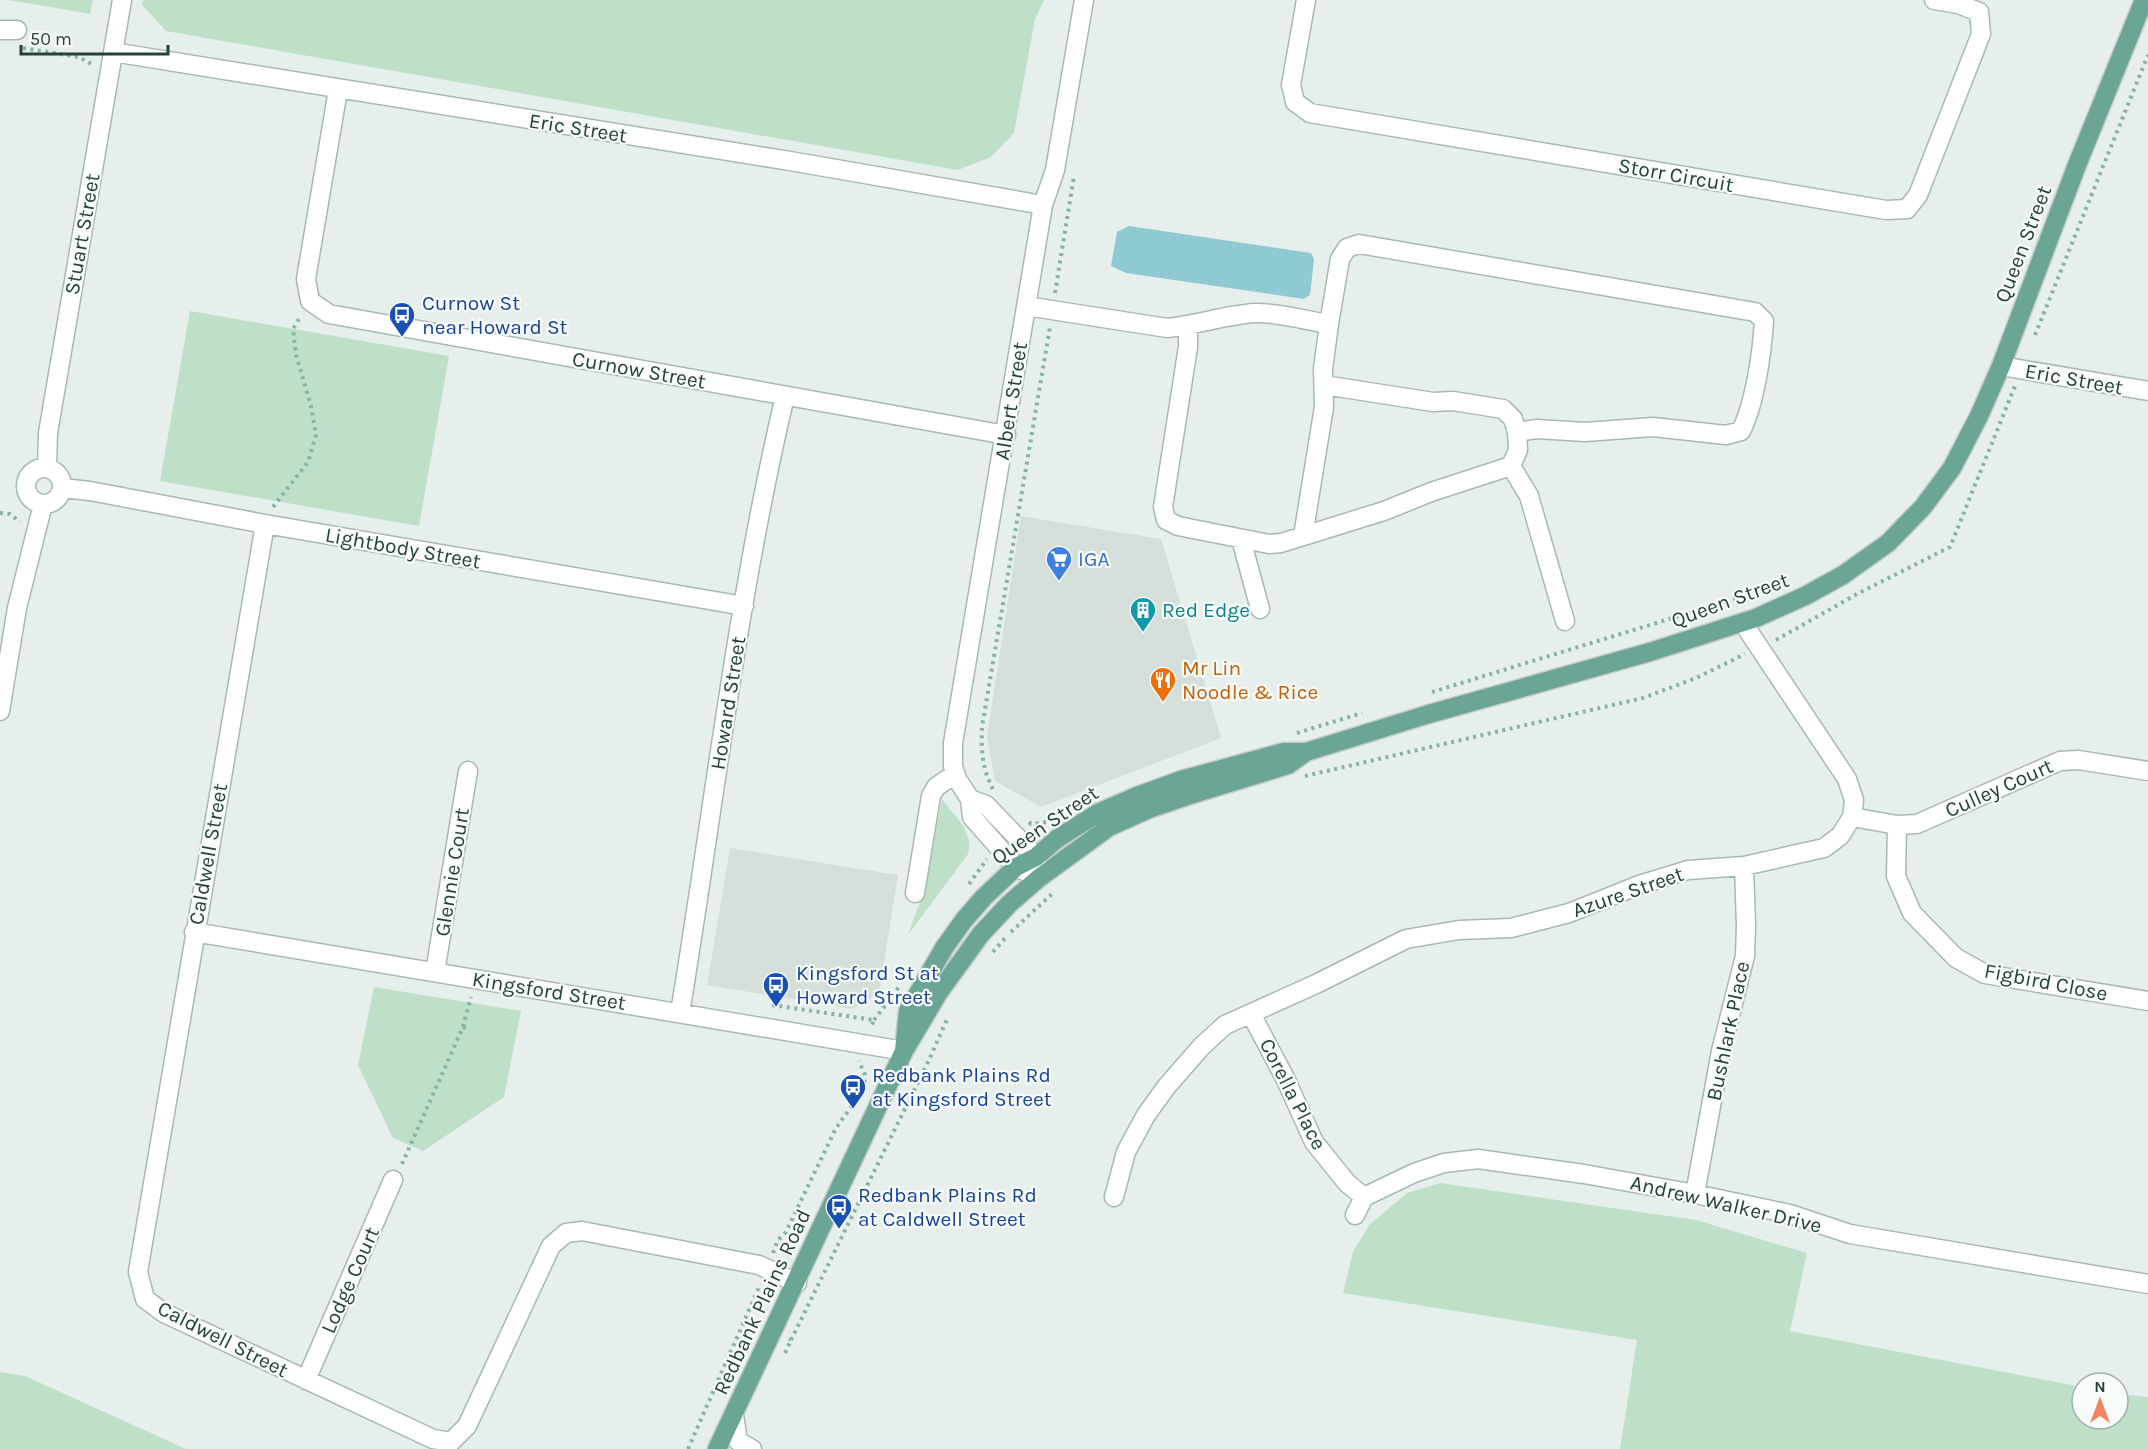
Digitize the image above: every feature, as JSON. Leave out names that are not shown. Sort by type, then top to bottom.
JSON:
[{"type":"main road","name":"Queen Street","points":[[904,1051],[908,1011],[944,948],[984,897],[1016,867],[1036,857],[1058,838],[1098,813],[1181,780],[1284,752],[1306,752],[1750,621],[1843,575],[1888,543],[1923,507],[1952,468],[1978,416],[2001,366],[2077,165],[2145,0]]},
{"type":"main road","name":"Queen Street","points":[[846,1174],[904,1051],[939,992],[981,934],[1009,904],[1039,878],[1109,827],[1149,809],[1288,765],[1306,752]]},
{"type":"main road","name":"Redbank Plains Road","points":[[717,1449],[797,1283],[846,1174]]},
{"type":"street","name":"Stuart Street","points":[[47,468],[48,433],[122,0]]},
{"type":"street","name":"Albert Street","points":[[1039,878],[1016,867],[972,817],[970,799],[955,774],[953,743],[1043,205],[1055,170],[1084,0]]},
{"type":"street","name":"Storr Circuit","points":[[1306,0],[1291,85],[1295,102],[1310,113],[1886,210],[1907,209],[1918,195],[1981,34],[1979,12],[1958,4],[1934,0]]},
{"type":"street","name":"Eric Street","points":[[113,52],[790,161],[1043,205]]},
{"type":"street","points":[[310,301],[306,279],[338,90]]},
{"type":"street","points":[[1303,536],[1324,407],[1323,369],[1329,324],[1340,259],[1347,248],[1359,244],[1755,312],[1764,321],[1749,415],[1741,431],[1726,435],[1653,427],[1585,432],[1537,429],[1517,432]]},
{"type":"street","name":"Curnow Street","points":[[310,301],[329,314],[1006,435]]},
{"type":"street","points":[[1026,306],[1167,328],[1257,313],[1329,324]]},
{"type":"street","points":[[1188,326],[1188,346],[1163,507],[1166,520],[1178,526],[1269,544],[1384,511],[1431,492],[1512,466]]},
{"type":"street","name":"Eric Street","points":[[2001,366],[2148,391]]},
{"type":"street","points":[[1324,384],[1433,402],[1452,401],[1503,408],[1513,419],[1517,432],[1518,450],[1512,466],[1528,496],[1565,621]]},
{"type":"street","name":"Howard Street","points":[[680,1013],[744,606],[775,437],[785,396]]},
{"type":"street","points":[[41,468],[47,468],[58,475],[62,488],[56,500],[43,504],[31,499],[26,487],[30,475],[41,468]]},
{"type":"street","name":"Lightbody Street","points":[[62,488],[90,491],[744,606]]},
{"type":"street","points":[[0,711],[17,608],[43,504]]},
{"type":"street","name":"Caldwell Street","points":[[262,523],[138,1272],[145,1299],[164,1313],[306,1380],[433,1439],[451,1442],[467,1426],[551,1246],[566,1233],[582,1231],[759,1265],[797,1283]]},
{"type":"street","points":[[1241,539],[1260,609]]},
{"type":"street","points":[[1750,621],[1847,779],[1854,800],[1852,817]]},
{"type":"street","name":"Culley Court","points":[[1852,817],[1897,825],[1928,821],[2060,760],[2078,760],[2148,771]]},
{"type":"street","name":"Glennie Court","points":[[435,972],[468,771]]},
{"type":"street","points":[[915,893],[931,796],[936,787],[955,774]]},
{"type":"street","name":"Albert Street","points":[[970,799],[986,805],[1036,857]]},
{"type":"street","name":"Azure Street","points":[[1114,1197],[1126,1152],[1146,1115],[1167,1086],[1202,1046],[1225,1025],[1316,984],[1406,939],[1459,930],[1511,928],[1569,913],[1639,885],[1688,870],[1744,866],[1824,849],[1840,836],[1852,817]]},
{"type":"street","name":"Figbird Close","points":[[1897,825],[1896,876],[1912,913],[1956,958],[1985,974],[2148,1001]]},
{"type":"street","points":[[1036,857],[1039,878]]},
{"type":"street","name":"Bushlark Place","points":[[1695,1194],[1721,1051],[1745,956],[1744,866]]},
{"type":"street","name":"Kingsford Street","points":[[194,932],[904,1051]]},
{"type":"street","name":"Corella Place","points":[[1251,1014],[1286,1078],[1314,1142],[1347,1183],[1364,1197]]},
{"type":"street","name":"Andrew Walker Drive","points":[[1364,1197],[1413,1173],[1444,1162],[1478,1159],[1584,1174],[1695,1194],[1790,1215],[1850,1234],[2148,1284]]},
{"type":"street","name":"Lodge Court","points":[[306,1380],[393,1180]]},
{"type":"street","points":[[1354,1215],[1364,1197]]},
{"type":"street","points":[[734,1415],[738,1441],[752,1449]]},
{"type":"path","points":[[9,30],[23,48],[79,57],[90,63],[108,79]]},
{"type":"path","points":[[1000,795],[992,788],[986,775],[982,756],[982,727],[1075,172]]},
{"type":"path","points":[[262,523],[308,462],[316,435],[311,406],[296,355],[293,329],[310,301]]},
{"type":"path","points":[[1427,693],[1744,596],[1750,621],[1780,646]]},
{"type":"path","points":[[1292,734],[1371,710]]},
{"type":"path","points":[[1023,817],[1031,825],[1054,820]]},
{"type":"path","points":[[393,1180],[409,1152],[463,1027],[474,979]]},
{"type":"path","points":[[688,1449],[753,1305],[778,1240],[786,1232],[836,1128],[864,1089],[865,1075],[857,1058],[874,1020],[772,1005]]},
{"type":"path","points":[[463,1027],[470,1030]]},
{"type":"shaded area","points":[[1021,516],[1161,539],[1221,738],[1041,807],[995,781],[987,736]]},
{"type":"shaded area","points":[[730,848],[898,875],[879,993],[853,1009],[707,985]]},
{"type":"green space","points":[[9,0],[93,0],[90,14]]},
{"type":"green space","points":[[143,0],[1044,0],[1035,19],[1014,133],[991,157],[958,170],[166,31],[142,5]]},
{"type":"green space","points":[[190,311],[449,356],[419,526],[160,481]]},
{"type":"green space","points":[[942,799],[966,832],[969,839],[968,854],[908,935],[925,888]]},
{"type":"green space","points":[[374,987],[521,1011],[504,1097],[423,1151],[393,1138],[358,1065]]},
{"type":"green space","points":[[1440,1183],[1696,1220],[1807,1253],[1790,1331],[2070,1385],[2070,1431],[2130,1431],[2130,1395],[2148,1397],[2148,1449],[1620,1449],[1637,1340],[1343,1293],[1353,1252],[1370,1224],[1407,1193]]},
{"type":"green space","points":[[0,1372],[25,1376],[186,1449],[0,1449]]},
{"type":"water","points":[[1129,226],[1311,253],[1314,259],[1310,295],[1304,299],[1126,273],[1111,266],[1117,232]]},
{"type":"place","name":"Curnow St near Howard St","points":[[402,338]]},
{"type":"place","name":"IGA","points":[[1059,582]]},
{"type":"place","name":"Red Edge","points":[[1143,633]]},
{"type":"place","name":"Mr Lin Noodle & Rice","points":[[1163,703]]},
{"type":"place","name":"Kingsford St at Howard Street","points":[[776,1008]]},
{"type":"place","name":"Redbank Plains Rd at Kingsford Street","points":[[853,1110]]},
{"type":"place","name":"Redbank Plains Rd at Caldwell Street","points":[[839,1230]]}]
